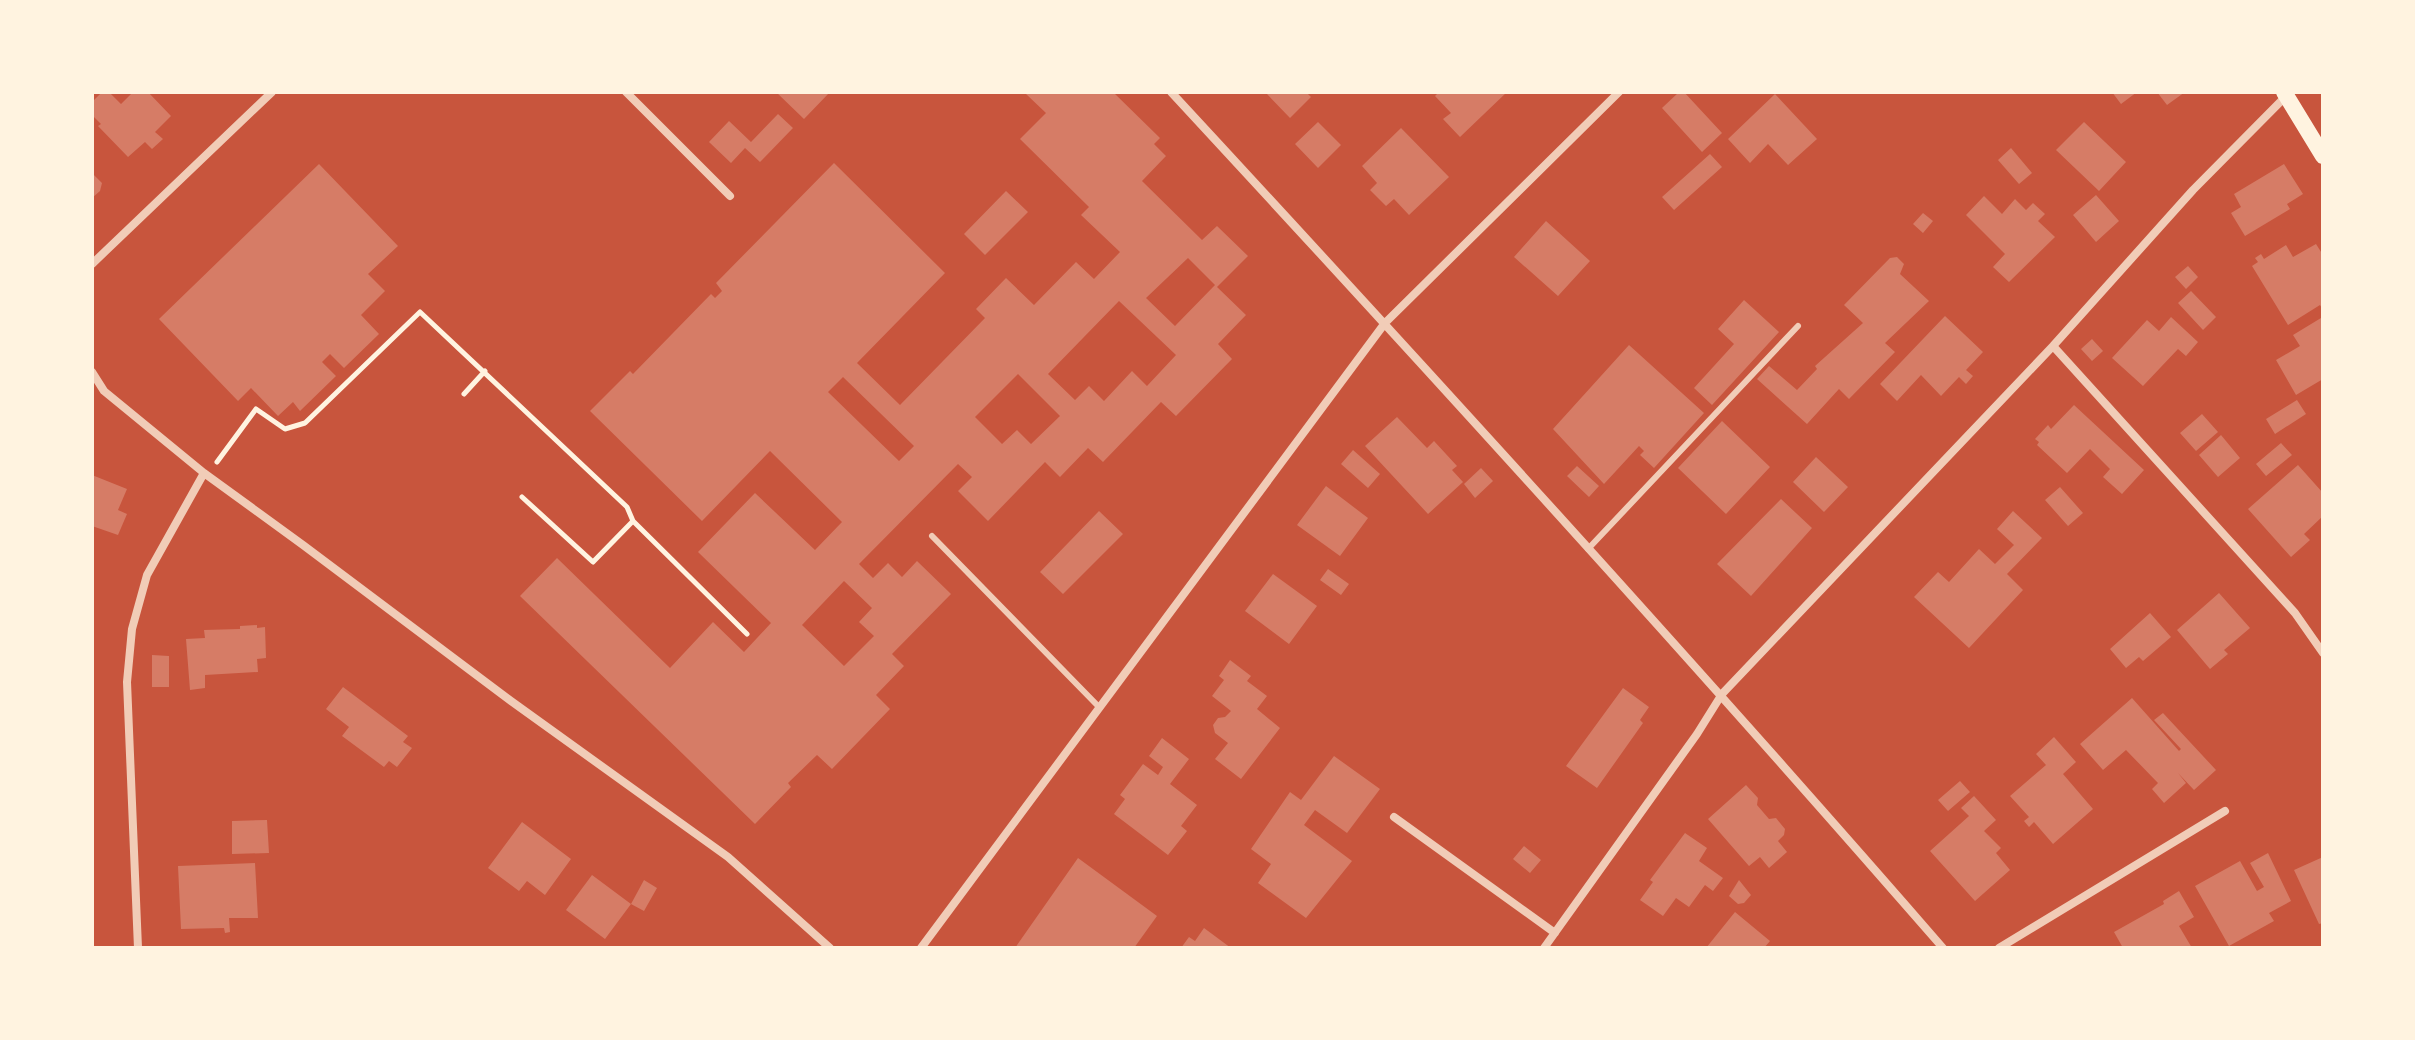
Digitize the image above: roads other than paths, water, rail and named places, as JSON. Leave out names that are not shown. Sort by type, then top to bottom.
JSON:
[{"type":"main road","points":[[2285,94],[2323,156]]},
{"type":"street","points":[[92,264],[272,92]]},
{"type":"street","points":[[626,92],[730,196]]},
{"type":"street","points":[[1171,92],[1722,694],[1943,948]]},
{"type":"street","points":[[921,948],[1385,323],[1619,92]]},
{"type":"street","points":[[1544,948],[1722,694],[2053,346],[2193,190],[2285,94]]},
{"type":"street","points":[[2053,346],[2295,613],[2323,653]]},
{"type":"street","points":[[92,372],[104,391],[206,474],[511,701],[728,857],[830,948]]},
{"type":"street","points":[[92,394],[104,391]]},
{"type":"street","points":[[138,948],[127,682],[132,629],[147,575],[206,474]]},
{"type":"street","points":[[1999,948],[2225,811]]},
{"type":"street","points":[[1394,817],[1555,933]]},
{"type":"lane","points":[[1588,549],[1798,326]]},
{"type":"lane","points":[[932,536],[1099,707]]}]
